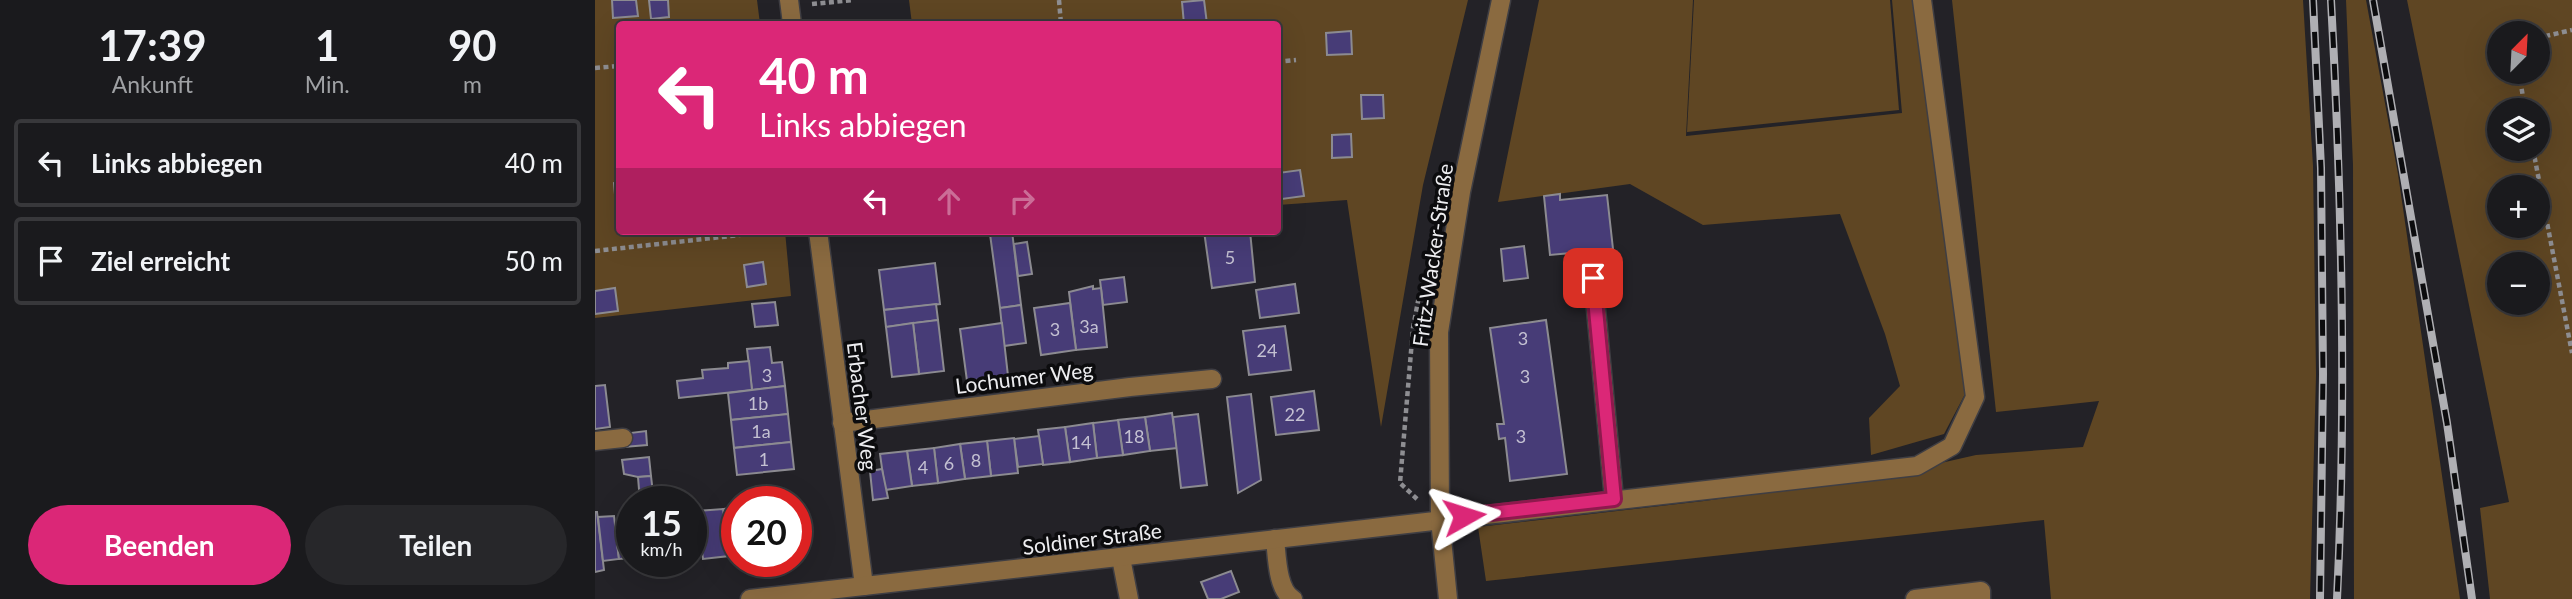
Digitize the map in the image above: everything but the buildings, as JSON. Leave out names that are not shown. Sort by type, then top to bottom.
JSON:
[{"type":"street","name":"Fritz-Wacker-Straße","points":[[1448,599],[1440,519],[1439,332],[1461,192],[1501,0]]},
{"type":"street","name":"Soldiner Straße","points":[[750,599],[1917,466],[1952,446],[1975,397],[1922,0]]},
{"type":"street","name":"Erbacher Weg","points":[[818,235],[864,586]]},
{"type":"street","points":[[1593,278],[1614,499]]},
{"type":"street","name":"Lochumer Weg","points":[[842,423],[1212,379]]},
{"type":"street","points":[[595,441],[623,438]]},
{"type":"street","points":[[1275,540],[1281,580],[1288,596],[1293,599]]},
{"type":"street","points":[[1121,558],[1129,599]]},
{"type":"street","points":[[1915,599],[1981,592],[1982,599]]},
{"type":"path","points":[[791,10],[854,0]]},
{"type":"path","points":[[1059,0],[1061,21]]},
{"type":"path","points":[[2550,35],[2572,30]]},
{"type":"path","points":[[1281,62],[1296,60]]},
{"type":"path","points":[[595,68],[616,66]]},
{"type":"path","points":[[2535,161],[2572,353]]},
{"type":"path","points":[[595,251],[740,235]]},
{"type":"shaded area","points":[[595,0],[757,0],[760,21],[616,21],[616,235],[785,235],[791,296],[595,318]]},
{"type":"shaded area","points":[[909,0],[1468,0],[1423,185],[1381,427],[1347,200],[1281,205],[1281,21],[912,21]]},
{"type":"shaded area","points":[[1539,0],[1693,0],[1686,136],[1902,113],[1892,0],[1917,0],[1965,394],[1944,434],[1871,455],[1869,418],[1900,386],[1885,334],[1840,214],[1703,225],[1630,184],[1498,202]]},
{"type":"shaded area","points":[[1694,0],[1890,0],[1899,110],[1687,132]]},
{"type":"shaded area","points":[[1952,0],[2303,0],[2313,166],[2316,375],[2310,599],[2051,599],[2044,520],[1486,581],[1478,527],[1704,501],[1888,475],[1976,455],[2083,447],[2099,401],[1996,412]]},
{"type":"shaded area","points":[[2346,0],[2366,0],[2398,174],[2460,599],[2354,599],[2353,165]]},
{"type":"shaded area","points":[[2407,0],[2572,0],[2572,599],[2490,599],[2480,508],[2509,502]]},
{"type":"railway","points":[[2313,0],[2321,168],[2323,374],[2320,599]]},
{"type":"railway","points":[[2331,0],[2342,300],[2342,449],[2337,599]]},
{"type":"railway","points":[[2373,0],[2447,423],[2472,599]]},
{"type":"route","points":[[1464,516],[1614,499],[1593,278]]}]
